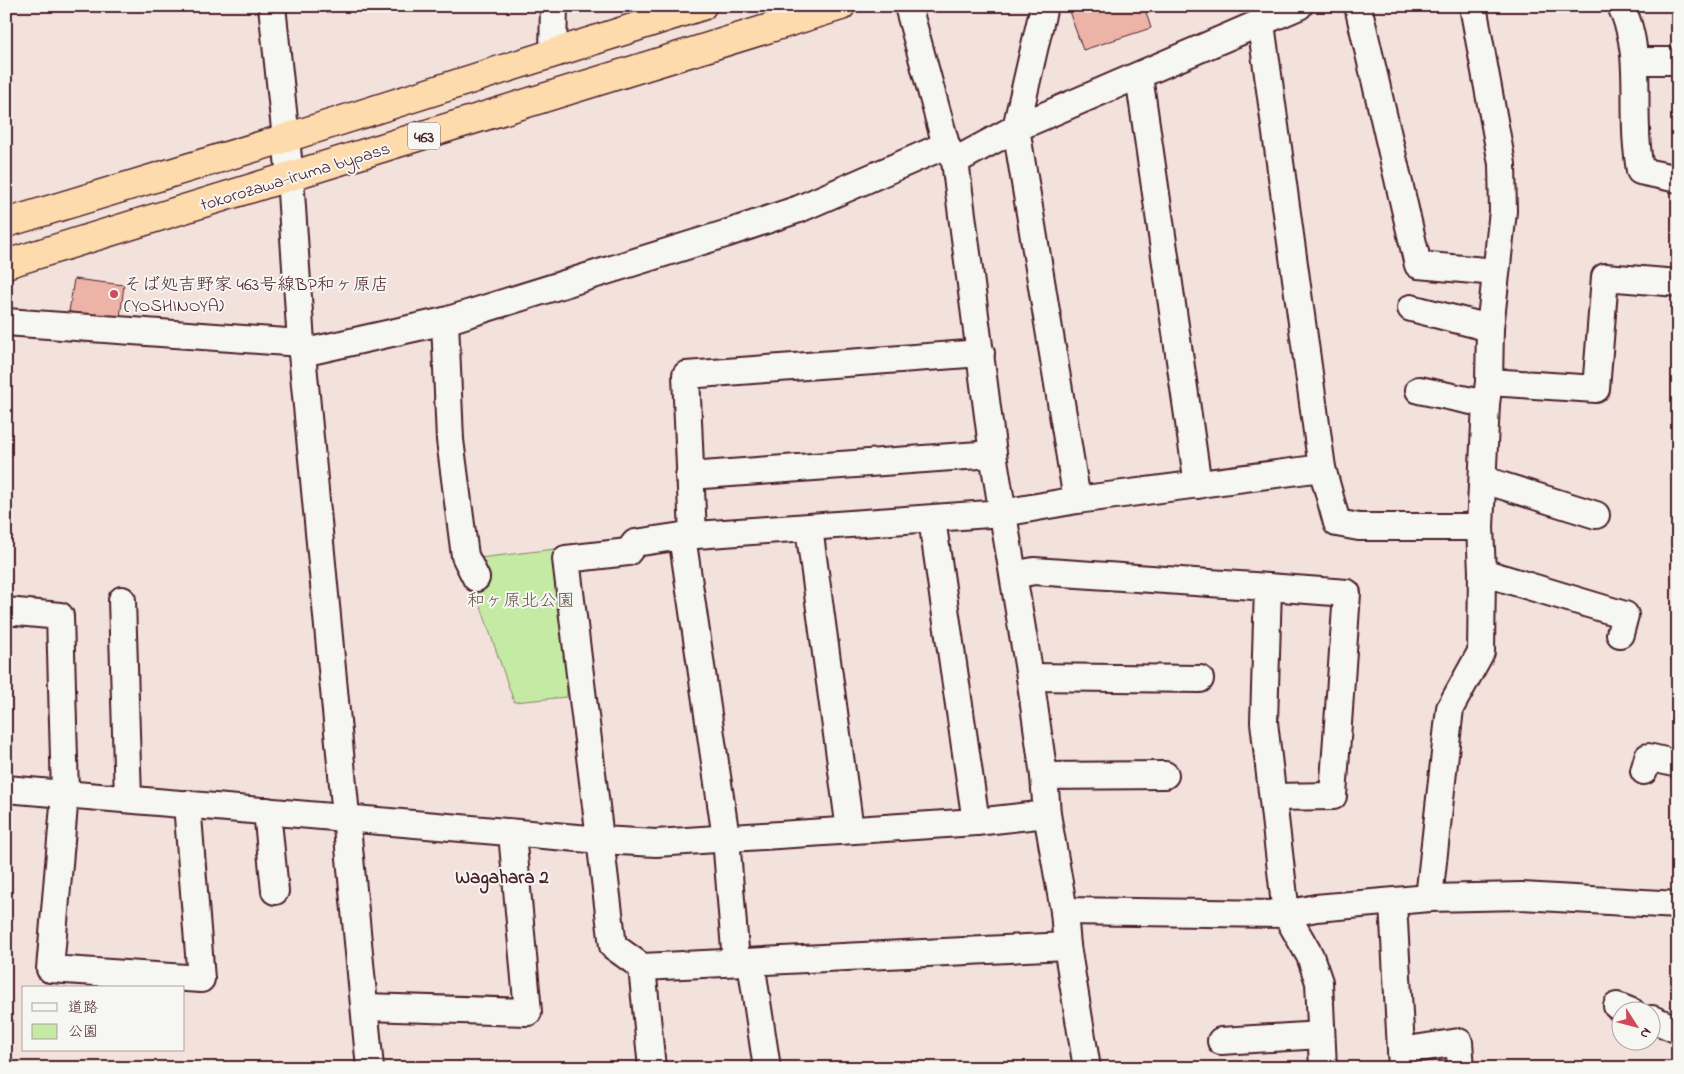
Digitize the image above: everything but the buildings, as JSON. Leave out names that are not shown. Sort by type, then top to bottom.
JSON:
[{"type":"highway","name":"463","points":[[6,223],[286,138],[702,6]]},
{"type":"highway","name":"tokorozawa-iruma bypass","points":[[6,264],[841,6]]},
{"type":"street","points":[[272,6],[290,177],[301,348],[370,1068]]},
{"type":"street","points":[[553,54],[554,6]]},
{"type":"street","points":[[908,6],[950,153],[981,353],[993,454],[1030,677],[1044,776],[1047,814],[1064,912],[1087,1068]]},
{"type":"street","points":[[1044,6],[1016,128],[1077,500]]},
{"type":"street","points":[[6,322],[301,348],[445,321],[725,234],[799,209],[1016,128],[1262,24],[1299,6]]},
{"type":"street","points":[[1358,6],[1418,265],[1496,272]]},
{"type":"street","points":[[1429,898],[1450,708],[1481,652],[1482,572],[1480,528],[1484,480],[1490,328],[1503,211],[1502,164],[1473,6]]},
{"type":"street","points":[[1621,6],[1627,18],[1636,60],[1636,129],[1640,171],[1678,179]]},
{"type":"street","points":[[1262,24],[1322,468],[1337,523],[1359,528],[1480,528]]},
{"type":"street","points":[[1636,60],[1678,61]]},
{"type":"street","points":[[1139,76],[1198,485]]},
{"type":"street","points":[[1419,390],[1487,393],[1596,389],[1605,277],[1678,283]]},
{"type":"street","points":[[1411,308],[1490,328]]},
{"type":"street","points":[[445,321],[450,440],[465,556],[476,578]]},
{"type":"street","points":[[767,1068],[744,962],[687,536],[690,476],[686,375],[981,353]]},
{"type":"street","points":[[690,476],[993,454]]},
{"type":"street","points":[[1068,946],[642,968],[613,946],[566,559],[628,552],[635,543],[687,536],[1003,513],[1077,500],[1322,468]]},
{"type":"street","points":[[1484,480],[1596,515]]},
{"type":"street","points":[[932,519],[976,822]]},
{"type":"street","points":[[809,528],[850,830]]},
{"type":"street","points":[[1014,575],[1034,571],[1347,593],[1333,796],[1274,798]]},
{"type":"street","points":[[1482,572],[1625,615],[1620,634]]},
{"type":"street","points":[[1268,587],[1264,722],[1286,914],[1310,956],[1319,982],[1323,1068]]},
{"type":"street","points":[[122,600],[128,799]]},
{"type":"street","points":[[6,611],[60,616],[65,794],[50,969],[201,978],[187,804]]},
{"type":"street","points":[[1030,677],[1200,679]]},
{"type":"street","points":[[1644,771],[1648,757],[1678,764]]},
{"type":"street","points":[[1044,776],[1165,775]]},
{"type":"street","points":[[6,789],[346,817],[512,833],[656,843],[976,822],[1047,814]]},
{"type":"street","points":[[267,811],[275,891]]},
{"type":"street","points":[[365,1007],[528,1012],[512,833]]},
{"type":"street","points":[[1064,912],[1286,914],[1316,908],[1429,898],[1522,896],[1678,904]]},
{"type":"street","points":[[1393,902],[1402,1060],[1459,1042],[1461,1068]]},
{"type":"street","points":[[642,968],[652,1068]]},
{"type":"street","points":[[1662,1023],[1678,1030]]},
{"type":"street","points":[[1221,1041],[1321,1035]]},
{"type":"green space","name":"和ヶ原北公園","points":[[555,549],[565,633],[567,697],[514,702],[473,584],[479,558]]},
{"type":"place","name":"そば処吉野家 463号線BP和ヶ原店 (YOSHINOYA)","points":[[114,294]]},
{"type":"district","name":"Wagahara 2","points":[[502,876]]}]
